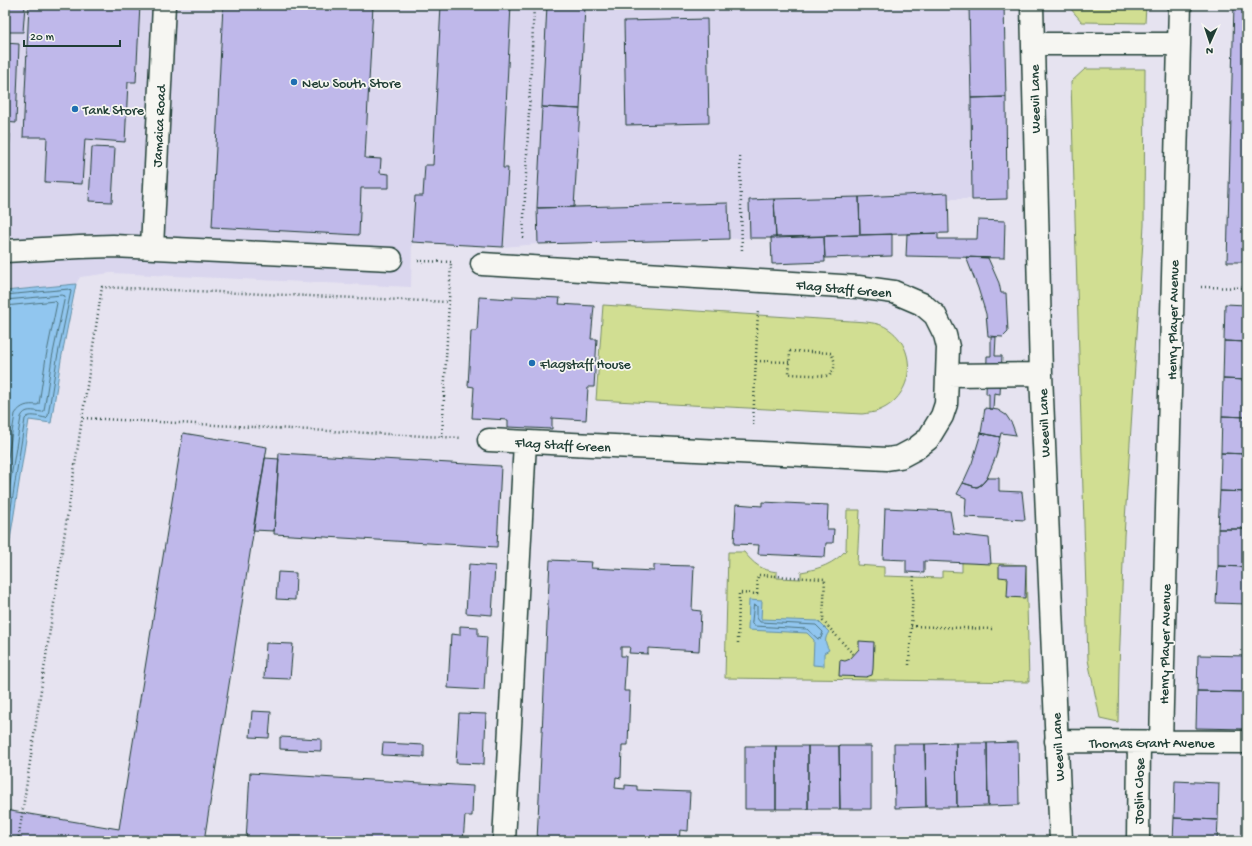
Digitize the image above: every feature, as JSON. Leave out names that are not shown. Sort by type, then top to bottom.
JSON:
[{"type":"street","name":"Jamaica Road","points":[[152,247],[164,5]]},
{"type":"street","name":"Weevil Lane","points":[[1032,5],[1041,374],[1061,841]]},
{"type":"street","points":[[1033,44],[1179,44],[1180,5]]},
{"type":"street","name":"Henry Player Avenue","points":[[1161,742],[1179,44]]},
{"type":"street","points":[[5,251],[80,247],[152,247],[391,259]]},
{"type":"street","name":"Flag Staff Green","points":[[482,264],[750,281],[894,292],[922,304],[934,316],[945,335],[948,347],[946,404],[942,416],[928,439],[915,449],[900,457],[887,459],[489,440]]},
{"type":"street","points":[[947,375],[1041,374]]},
{"type":"street","points":[[504,841],[525,442]]},
{"type":"street","name":"Thomas Grant Avenue","points":[[1056,741],[1247,742]]},
{"type":"street","name":"Joslin Close","points":[[1138,841],[1139,742]]},
{"type":"path","points":[[522,267],[534,5]]},
{"type":"path","points":[[740,157],[756,361],[752,453]]},
{"type":"path","points":[[391,259],[452,262],[442,437]]},
{"type":"path","points":[[18,841],[102,287],[449,302]]},
{"type":"path","points":[[1173,287],[1247,288]]},
{"type":"path","points":[[790,351],[831,353],[835,360],[835,367],[829,376],[788,374],[789,362],[790,351]]},
{"type":"path","points":[[756,361],[789,362]]},
{"type":"path","points":[[82,418],[489,440]]},
{"type":"path","points":[[909,665],[914,574]]},
{"type":"path","points":[[738,643],[739,593],[757,594],[758,575],[825,579],[823,621],[853,654]]},
{"type":"path","points":[[911,626],[992,629]]},
{"type":"shaded area","points":[[5,5],[1004,5],[1007,199],[948,199],[949,233],[538,244],[503,247],[412,242],[411,287],[111,273],[80,277],[76,284],[5,291]]},
{"type":"green space","points":[[1069,5],[1146,5],[1145,23],[1082,22]]},
{"type":"green space","points":[[1085,69],[1145,69],[1144,225],[1124,536],[1118,722],[1100,718],[1088,660],[1071,82]]},
{"type":"green space","points":[[603,305],[866,322],[877,324],[887,328],[897,337],[904,347],[908,359],[906,383],[900,394],[891,403],[878,411],[862,414],[596,400]]},
{"type":"green space","points":[[847,510],[860,510],[857,565],[884,567],[884,576],[942,578],[942,571],[962,572],[962,562],[1026,565],[1029,682],[725,678],[728,552],[744,552],[758,566],[766,570],[777,572],[777,578],[801,579],[801,572],[826,565],[846,550]]},
{"type":"water","points":[[76,284],[61,360],[51,423],[29,420],[5,571],[5,291]]},
{"type":"water","points":[[749,600],[762,601],[761,619],[818,621],[829,632],[826,637],[826,641],[829,650],[824,653],[824,666],[813,665],[814,640],[807,633],[748,630]]},
{"type":"building","points":[[5,5],[25,5],[23,32],[5,32]]},
{"type":"building","name":"Tank Store","points":[[29,5],[140,5],[136,82],[128,82],[125,142],[85,139],[82,184],[45,182],[47,137],[23,137]]},
{"type":"building","name":"New South Store","points":[[223,5],[373,5],[365,158],[381,159],[380,173],[389,174],[389,188],[361,188],[359,235],[212,227]]},
{"type":"building","points":[[441,5],[511,5],[503,168],[508,168],[503,247],[412,242],[415,196],[423,196],[425,165],[433,165]]},
{"type":"building","points":[[547,5],[585,7],[580,109],[542,107]]},
{"type":"building","points":[[969,5],[1004,5],[1006,97],[971,98]]},
{"type":"building","points":[[1234,5],[1247,5],[1247,262],[1227,262]]},
{"type":"building","points":[[707,19],[709,123],[626,125],[624,21]]},
{"type":"building","points":[[5,43],[19,44],[16,123],[5,122]]},
{"type":"building","points":[[1006,97],[1007,199],[972,200],[971,98]]},
{"type":"building","points":[[542,107],[580,109],[574,207],[537,208]]},
{"type":"building","points":[[5,134],[10,134],[8,179],[5,179]]},
{"type":"building","points":[[92,147],[115,148],[112,202],[89,201]]},
{"type":"building","points":[[948,193],[949,233],[860,235],[859,197]]},
{"type":"building","points":[[859,197],[860,235],[776,238],[774,199]]},
{"type":"building","points":[[774,199],[776,238],[750,238],[749,200]]},
{"type":"building","points":[[728,203],[729,239],[538,244],[537,208]]},
{"type":"building","points":[[978,220],[1005,221],[1004,258],[906,256],[907,234],[938,233],[938,239],[977,239]]},
{"type":"building","points":[[892,234],[892,256],[825,258],[824,236]]},
{"type":"building","points":[[824,236],[825,262],[772,264],[771,237]]},
{"type":"building","points":[[966,257],[988,258],[999,283],[1001,293],[1006,293],[1008,332],[1003,337],[988,336],[986,314]]},
{"type":"building","name":"Flagstaff House","points":[[513,296],[560,298],[559,304],[594,306],[591,339],[597,339],[594,387],[588,387],[586,420],[552,418],[552,429],[508,427],[508,420],[472,418],[474,387],[468,386],[471,331],[477,331],[479,297],[513,299]]},
{"type":"building","points":[[1225,304],[1247,305],[1247,342],[1224,341]]},
{"type":"building","points":[[991,337],[996,337],[995,356],[1002,356],[1000,394],[994,393],[993,409],[989,409],[989,394],[986,394],[987,356],[991,356]]},
{"type":"building","points":[[1224,341],[1247,342],[1247,380],[1223,379]]},
{"type":"building","points":[[1223,379],[1247,380],[1247,417],[1222,416]]},
{"type":"building","points":[[985,408],[998,410],[1006,415],[1012,424],[1016,435],[1001,433],[1000,437],[981,433]]},
{"type":"building","points":[[1222,416],[1247,417],[1247,454],[1221,453]]},
{"type":"building","points":[[183,433],[267,447],[204,841],[171,841],[147,837],[146,841],[5,841],[5,810],[119,829]]},
{"type":"building","points":[[981,433],[1000,437],[996,456],[987,478],[981,485],[976,487],[963,483],[972,463]]},
{"type":"building","points":[[279,453],[501,466],[497,547],[274,534]]},
{"type":"building","points":[[1221,453],[1247,454],[1247,492],[1220,491]]},
{"type":"building","points":[[265,458],[279,459],[274,531],[253,530]]},
{"type":"building","points":[[987,478],[999,478],[999,491],[1022,492],[1025,520],[965,517],[966,498],[957,494],[963,483],[978,487]]},
{"type":"building","points":[[1220,491],[1247,492],[1247,529],[1218,529]]},
{"type":"building","points":[[762,502],[828,505],[827,529],[834,529],[833,543],[826,543],[825,557],[758,554],[759,545],[734,544],[736,504],[762,506]]},
{"type":"building","points":[[885,508],[950,511],[954,534],[989,538],[991,564],[924,561],[924,573],[906,572],[906,560],[883,559]]},
{"type":"building","points":[[1218,529],[1247,529],[1247,567],[1218,566]]},
{"type":"building","points":[[550,560],[592,562],[591,568],[654,571],[654,565],[694,566],[692,610],[701,611],[699,651],[648,648],[648,654],[629,653],[630,647],[621,647],[621,656],[626,656],[624,691],[630,691],[628,745],[622,745],[621,778],[616,777],[615,788],[625,789],[625,785],[637,786],[637,790],[690,792],[688,831],[680,830],[679,841],[537,841]]},
{"type":"building","points":[[469,564],[495,566],[492,615],[466,613]]},
{"type":"building","points":[[999,565],[1026,565],[1025,598],[1007,597],[1008,578],[999,577]]},
{"type":"building","points":[[1218,566],[1247,567],[1247,604],[1216,603]]},
{"type":"building","points":[[278,572],[296,573],[295,600],[276,599]]},
{"type":"building","points":[[460,626],[478,627],[478,636],[487,637],[484,690],[448,688],[451,634],[460,635]]},
{"type":"building","points":[[859,641],[874,642],[872,675],[866,677],[839,676],[840,660],[845,661],[850,659],[859,649]]},
{"type":"building","points":[[266,643],[293,644],[290,679],[264,678]]},
{"type":"building","points":[[1198,655],[1247,656],[1247,692],[1197,691]]},
{"type":"building","points":[[1197,691],[1247,692],[1247,729],[1196,728]]},
{"type":"building","points":[[252,711],[271,712],[269,738],[250,737]]},
{"type":"building","points":[[459,713],[486,714],[484,764],[456,763]]},
{"type":"building","points":[[280,737],[321,739],[321,751],[280,749]]},
{"type":"building","points":[[1018,742],[1019,805],[988,806],[987,743]]},
{"type":"building","points":[[383,743],[424,745],[424,757],[382,755]]},
{"type":"building","points":[[956,743],[957,807],[926,807],[925,744]]},
{"type":"building","points":[[956,743],[987,743],[988,806],[957,807]]},
{"type":"building","points":[[894,744],[925,744],[926,807],[895,808]]},
{"type":"building","points":[[745,746],[776,746],[776,809],[745,809]]},
{"type":"building","points":[[776,746],[808,746],[808,809],[776,809]]},
{"type":"building","points":[[808,746],[839,746],[840,809],[808,809]]},
{"type":"building","points":[[839,746],[871,746],[871,809],[840,809]]},
{"type":"building","points":[[250,773],[473,786],[472,816],[465,816],[463,841],[246,841]]},
{"type":"building","points":[[1175,781],[1219,783],[1218,820],[1174,818]]},
{"type":"building","points":[[1174,818],[1218,820],[1217,841],[1173,841]]},
{"type":"place","name":"New South Store","points":[[294,82]]},
{"type":"place","name":"Tank Store","points":[[75,109]]},
{"type":"place","name":"Flagstaff House","points":[[532,363]]}]
